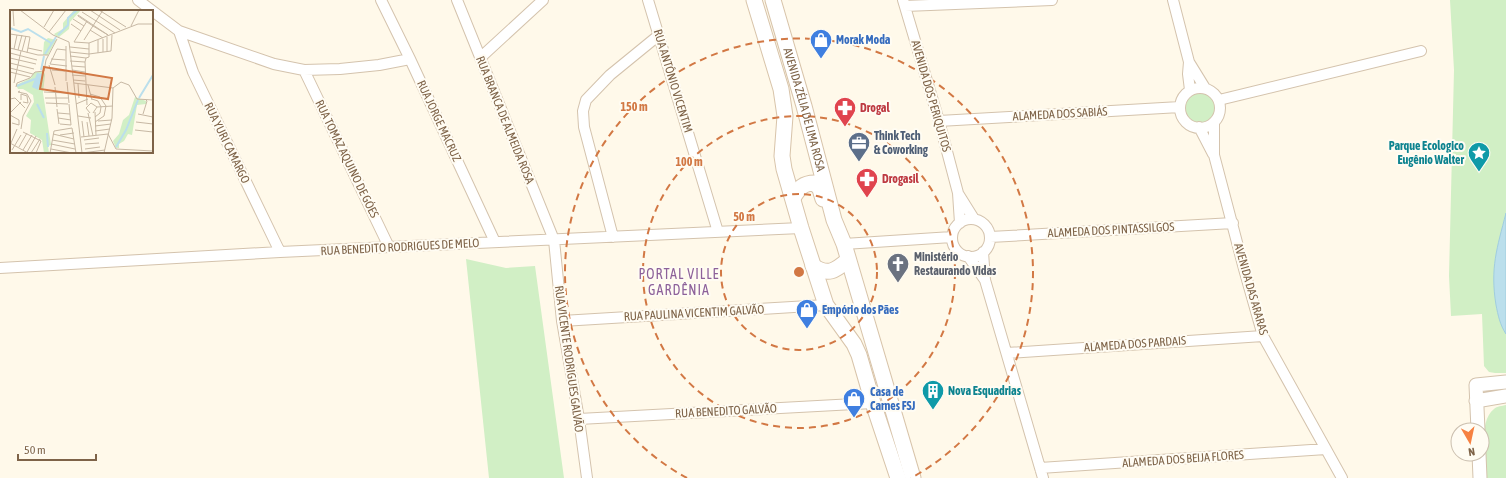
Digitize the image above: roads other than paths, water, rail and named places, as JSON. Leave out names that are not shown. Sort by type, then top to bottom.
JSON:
[{"type":"main road","name":"AVENIDA ZÉLIA DE LIMA ROSA","points":[[754,0],[781,90],[785,116],[782,156],[784,169],[801,228],[826,305],[854,344],[859,354],[873,403],[898,478]]},
{"type":"main road","name":"AVENIDA ZÉLIA DE LIMA ROSA","points":[[773,0],[804,106],[834,220],[844,244],[913,478]]},
{"type":"main road","name":"AVENIDA ZÉLIA DE LIMA ROSA","points":[[793,198],[798,188],[808,183],[815,183],[820,189],[826,212],[834,220]]},
{"type":"main road","points":[[813,266],[821,271],[827,272],[834,270],[848,260]]},
{"type":"street","points":[[138,0],[151,10]]},
{"type":"street","name":"RUA JORGE MACRUZ","points":[[381,0],[495,242]]},
{"type":"street","name":"RUA BRANCA DE ALMEIDA ROSA","points":[[457,0],[554,240]]},
{"type":"street","points":[[480,58],[543,0]]},
{"type":"street","name":"RUA ANTÔNIO VICENTIM","points":[[648,0],[718,232]]},
{"type":"street","points":[[904,3],[1052,0]]},
{"type":"street","points":[[1173,0],[1189,62],[1205,88],[1216,95],[1219,100],[1220,112],[1214,122],[1205,127],[1199,128],[1188,123],[1184,119],[1180,107],[1184,96],[1190,90],[1205,88]]},
{"type":"street","name":"AVENIDA DOS PERIQUITOS","points":[[904,3],[939,121],[958,193]]},
{"type":"street","points":[[153,11],[179,31],[274,64],[304,70],[340,69],[379,65],[410,59]]},
{"type":"street","name":"RUA YURI CAMARGO","points":[[179,31],[193,72],[280,252]]},
{"type":"street","points":[[613,237],[584,127],[582,111],[586,100],[610,75],[658,34]]},
{"type":"street","points":[[1219,100],[1420,51]]},
{"type":"street","points":[[1189,62],[1188,74],[1190,90]]},
{"type":"street","name":"RUA TOMAZ AQUINO DE GÓES","points":[[304,70],[389,247]]},
{"type":"street","name":"ALAMEDA DOS SABIÁS","points":[[939,121],[1180,107]]},
{"type":"street","points":[[1214,122],[1214,155]]},
{"type":"street","points":[[1199,128],[1214,155]]},
{"type":"street","name":"AVENIDA DAS ARARAS","points":[[1214,155],[1263,336],[1342,478]]},
{"type":"street","points":[[958,193],[974,219]]},
{"type":"street","points":[[958,193],[960,223]]},
{"type":"street","points":[[969,219],[974,219],[980,221],[988,230],[990,237],[987,248],[978,255],[963,255],[955,247],[952,237],[956,227],[960,223],[969,219]]},
{"type":"street","name":"ALAMEDA DOS PINTASSILGOS","points":[[990,237],[1233,223]]},
{"type":"street","name":"RUA BENEDITO RODRIGUES DE MELO","points":[[0,268],[280,252],[801,228]]},
{"type":"street","points":[[844,244],[952,237]]},
{"type":"street","name":"RUA VICENTE RODRIGUES GALVÃO","points":[[554,240],[562,321],[587,478]]},
{"type":"street","points":[[983,252],[985,280],[1042,473]]},
{"type":"street","points":[[968,256],[985,280]]},
{"type":"street","name":"RUA PAULINA VICENTIM GALVÃO","points":[[562,321],[826,305]]},
{"type":"street","name":"ALAMEDA DOS PARDAIS","points":[[1007,353],[1263,336]]},
{"type":"street","points":[[1477,422],[1476,385],[1506,382]]},
{"type":"street","points":[[1476,401],[1506,396]]},
{"type":"street","name":"RUA BENEDITO GALVÃO","points":[[578,419],[873,403]]},
{"type":"street","name":"ALAMEDA DOS BEIJA FLORES","points":[[1042,473],[1326,449]]},
{"type":"street","points":[[1479,462],[1480,478]]},
{"type":"water","points":[[1506,213],[1506,334],[1501,324],[1496,305],[1494,292],[1494,269],[1495,258]]},
{"type":"place","name":"Morak Moda","points":[[821,60]]},
{"type":"place","name":"Drogal","points":[[845,128]]},
{"type":"place","name":"Think Tech & Coworking","points":[[859,162]]},
{"type":"place","name":"Parque Ecologico Eugênio Walter","points":[[1479,172]]},
{"type":"place","name":"Drogasil","points":[[867,198]]},
{"type":"place","name":"Ministério Restaurando Vidas","points":[[898,284]]},
{"type":"place","name":"Empório dos Pães","points":[[807,330]]},
{"type":"place","name":"Nova Esquadrias","points":[[933,410]]},
{"type":"place","name":"Casa de Carnes FSJ","points":[[854,418]]},
{"type":"district","name":"PORTAL VILLE GARDÊNIA","points":[[679,282]]}]
